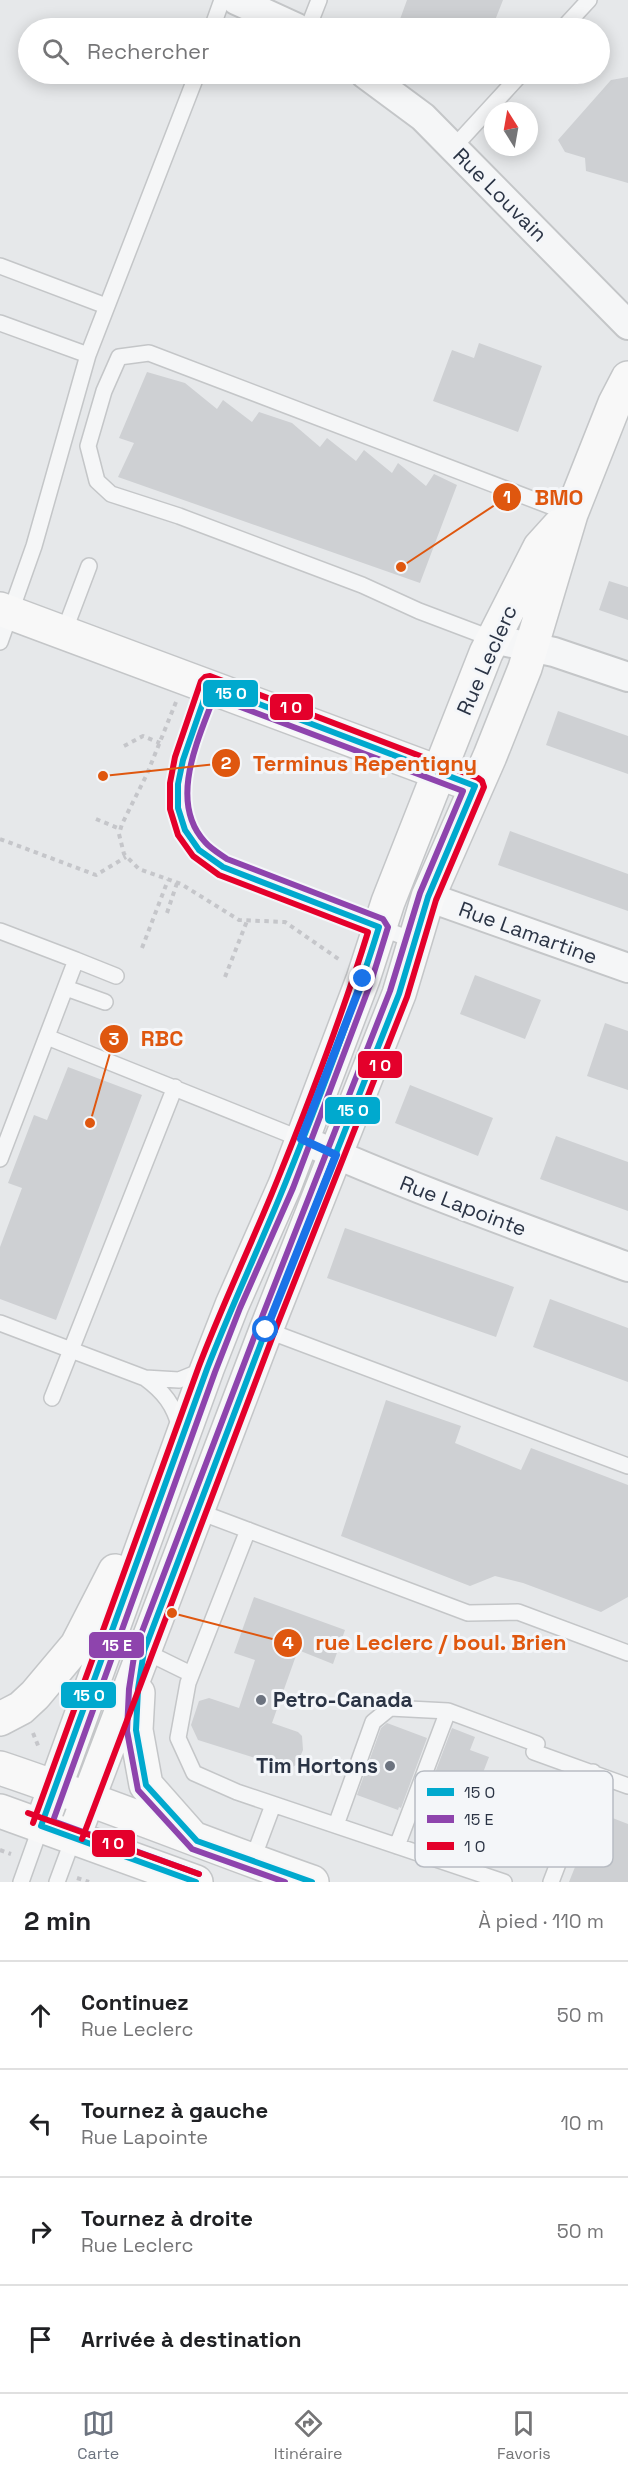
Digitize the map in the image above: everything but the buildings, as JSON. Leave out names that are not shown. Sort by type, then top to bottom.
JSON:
[{"type":"street","points":[[236,0],[275,18]]},
{"type":"street","name":"Rue Louvain","points":[[379,84],[423,117],[628,325]]},
{"type":"street","name":"Rue Leclerc","points":[[74,1836],[266,1330],[399,994],[428,897],[490,756],[531,647],[571,514],[615,403],[628,378]]},
{"type":"street","name":"Rue Leclerc","points":[[41,1826],[207,1368],[285,1185],[438,773],[493,639],[540,547],[571,514]]},
{"type":"street","points":[[4,621],[64,632],[475,786]]},
{"type":"street","points":[[493,639],[554,652],[628,678]]},
{"type":"street","name":"Rue Lamartine","points":[[428,897],[628,968]]},
{"type":"street","name":"Rue Lapointe","points":[[301,1139],[436,1196],[628,1267]]},
{"type":"street","points":[[15,1722],[21,1708],[35,1695],[77,1645],[129,1544],[158,1501]]},
{"type":"street","points":[[144,1651],[138,1689],[136,1730],[146,1785],[197,1841]]},
{"type":"street","points":[[0,1768],[89,1798],[197,1841],[312,1882]]},
{"type":"street","points":[[0,1811],[196,1882]]},
{"type":"lane","points":[[216,18],[222,0]]},
{"type":"lane","points":[[312,18],[320,0]]},
{"type":"lane","points":[[572,18],[589,0]]},
{"type":"lane","points":[[4,621],[34,546],[88,355],[193,84]]},
{"type":"lane","points":[[453,148],[512,84]]},
{"type":"lane","points":[[0,266],[106,306]]},
{"type":"lane","points":[[0,323],[88,355]]},
{"type":"lane","points":[[493,639],[419,611],[362,585],[179,516],[111,494],[97,481],[87,446],[104,392],[119,357],[149,353],[571,514]]},
{"type":"lane","points":[[64,632],[88,566]]},
{"type":"lane","points":[[209,685],[179,773],[177,792],[183,829],[195,846],[207,858],[223,867],[415,941]]},
{"type":"lane","points":[[0,931],[116,976]]},
{"type":"lane","points":[[0,1159],[76,960]]},
{"type":"lane","points":[[66,988],[105,1002]]},
{"type":"lane","points":[[47,1037],[301,1139]]},
{"type":"lane","points":[[52,1398],[175,1087]]},
{"type":"lane","points":[[0,1323],[145,1378],[163,1391],[176,1411],[183,1437]]},
{"type":"lane","points":[[266,1330],[628,1466]]},
{"type":"lane","points":[[145,1378],[179,1380],[207,1368]]},
{"type":"lane","points":[[197,1510],[468,1613],[518,1612],[628,1653]]},
{"type":"lane","points":[[248,1530],[188,1683],[178,1738],[194,1773],[273,1805],[415,1852]]},
{"type":"lane","points":[[144,1651],[191,1674]]},
{"type":"lane","points":[[336,1825],[374,1722],[390,1708],[448,1711],[591,1771]]},
{"type":"lane","points":[[425,1771],[448,1711]]},
{"type":"lane","points":[[613,1780],[628,1786]]},
{"type":"lane","points":[[397,1846],[415,1798]]},
{"type":"lane","points":[[252,1861],[273,1805]]},
{"type":"lane","points":[[21,1882],[41,1826]]},
{"type":"lane","points":[[57,1882],[74,1836]]},
{"type":"lane","points":[[459,1867],[504,1882]]},
{"type":"lane","points":[[551,1882],[557,1867]]},
{"type":"path","points":[[123,746],[143,736],[160,743]]},
{"type":"path","points":[[96,819],[120,829]]},
{"type":"path","points":[[0,839],[96,875],[126,857]]},
{"type":"path","points":[[142,948],[168,879]]},
{"type":"path","points":[[167,913],[177,883]]},
{"type":"path","points":[[225,977],[247,921]]},
{"type":"path","points":[[15,1722],[42,1755]]},
{"type":"transit line","points":[[33,1823],[199,1366],[301,1120],[368,932],[219,875],[193,856],[178,835],[170,809],[170,783],[175,757],[201,681],[210,676],[478,778],[484,787],[436,900],[407,997],[274,1333],[82,1839]]},
{"type":"transit line","points":[[196,1882],[41,1826],[207,1369],[310,1121],[379,927],[223,867],[199,850],[185,830],[178,808],[178,784],[183,760],[209,685],[475,786],[428,897],[399,994],[266,1330],[144,1651],[138,1689],[136,1730],[146,1785],[197,1841],[312,1882]]},
{"type":"transit line","points":[[199,1874],[53,1821],[215,1372],[240,1308],[293,1188],[371,982],[388,927],[383,919],[227,859],[205,842],[194,826],[187,790],[194,751],[214,697],[463,791],[420,893],[390,991],[258,1327],[135,1650],[129,1689],[127,1731],[138,1790],[192,1849],[285,1882]]},
{"type":"transit line","points":[[28,1813],[199,1874]]},
{"type":"place","name":"BMO","points":[[401,567]]},
{"type":"place","name":"Terminus Repentigny","points":[[103,776]]},
{"type":"place","name":"RBC","points":[[90,1123]]},
{"type":"place","name":"rue Leclerc / boul. Brien","points":[[172,1613]]},
{"type":"place","name":"Petro-Canada","points":[[261,1700]]},
{"type":"place","name":"Tim Hortons","points":[[390,1766]]},
{"type":"route","points":[[266,1330],[336,1155],[301,1139],[363,979]]}]
